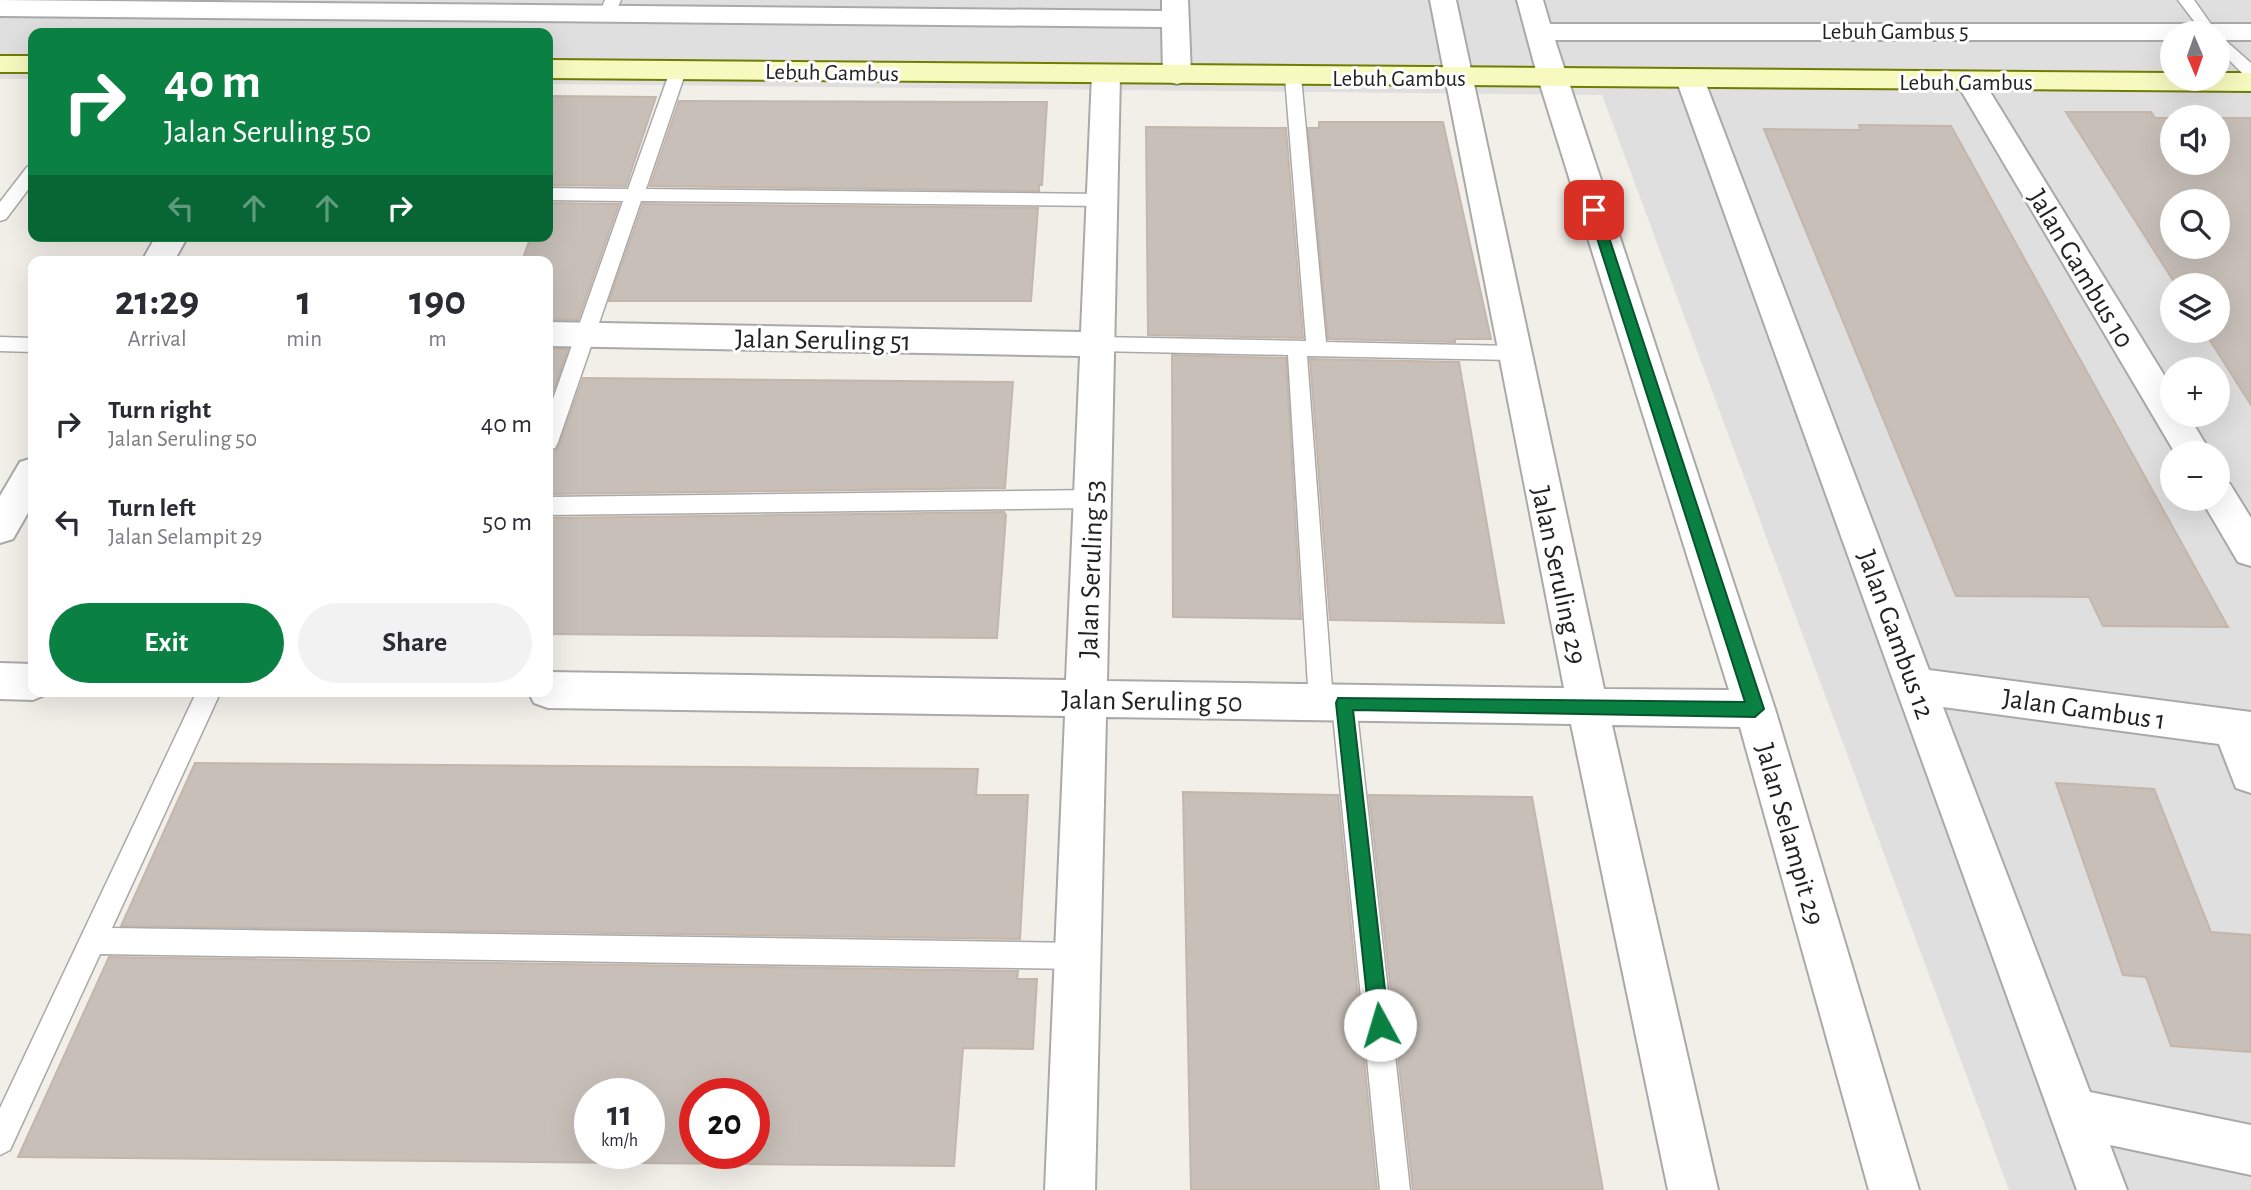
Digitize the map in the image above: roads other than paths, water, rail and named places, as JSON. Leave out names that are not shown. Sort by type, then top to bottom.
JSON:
[{"type":"street","name":"Jalan Seruling 29","points":[[1443,0],[1513,353],[1693,1190]]},
{"type":"street","name":"Jalan Selampit 29","points":[[1530,0],[1552,78],[1755,709],[1894,1190]]},
{"type":"street","points":[[65,28],[85,4]]},
{"type":"street","points":[[0,8],[85,4],[1175,10],[1177,75]]},
{"type":"street","name":"Lebuh Gambus 5","points":[[1539,32],[1619,20],[2160,34]]},
{"type":"street","name":"Lebuh Gambus 5","points":[[2230,34],[2251,32]]},
{"type":"street","points":[[0,64],[28,64]]},
{"type":"street","name":"Lebuh Gambus","points":[[553,69],[1293,77],[2251,82]]},
{"type":"street","name":"Jalan Seruling 53","points":[[1070,1190],[1106,75]]},
{"type":"street","name":"Jalan Gambus 12","points":[[1689,79],[1917,686],[2102,1190]]},
{"type":"street","name":"Jalan Gambus 10","points":[[1970,82],[2186,441]]},
{"type":"street","name":"Jalan Seruling 51","points":[[553,334],[1097,344]]},
{"type":"street","points":[[2227,511],[2251,551]]},
{"type":"street","points":[[0,681],[28,682]]},
{"type":"street","name":"Jalan Gambus 1","points":[[1917,686],[2242,729]]},
{"type":"street","name":"Jalan Seruling 50","points":[[553,690],[1755,709]]},
{"type":"street","points":[[2242,729],[2251,774]]},
{"type":"street","points":[[2073,1113],[2251,1150]]},
{"type":"lane","points":[[2186,0],[2202,21]]},
{"type":"lane","points":[[2230,52],[2251,72]]},
{"type":"lane","points":[[553,428],[678,71]]},
{"type":"lane","points":[[1293,77],[1307,348],[1333,703],[1395,1190]]},
{"type":"lane","points":[[0,215],[28,178]]},
{"type":"lane","points":[[553,194],[1102,200]]},
{"type":"lane","points":[[0,344],[28,345]]},
{"type":"lane","points":[[1097,344],[1513,353]]},
{"type":"lane","points":[[553,506],[1092,499]]},
{"type":"lane","points":[[0,1140],[206,697]]},
{"type":"lane","points":[[93,941],[1078,956]]}]
